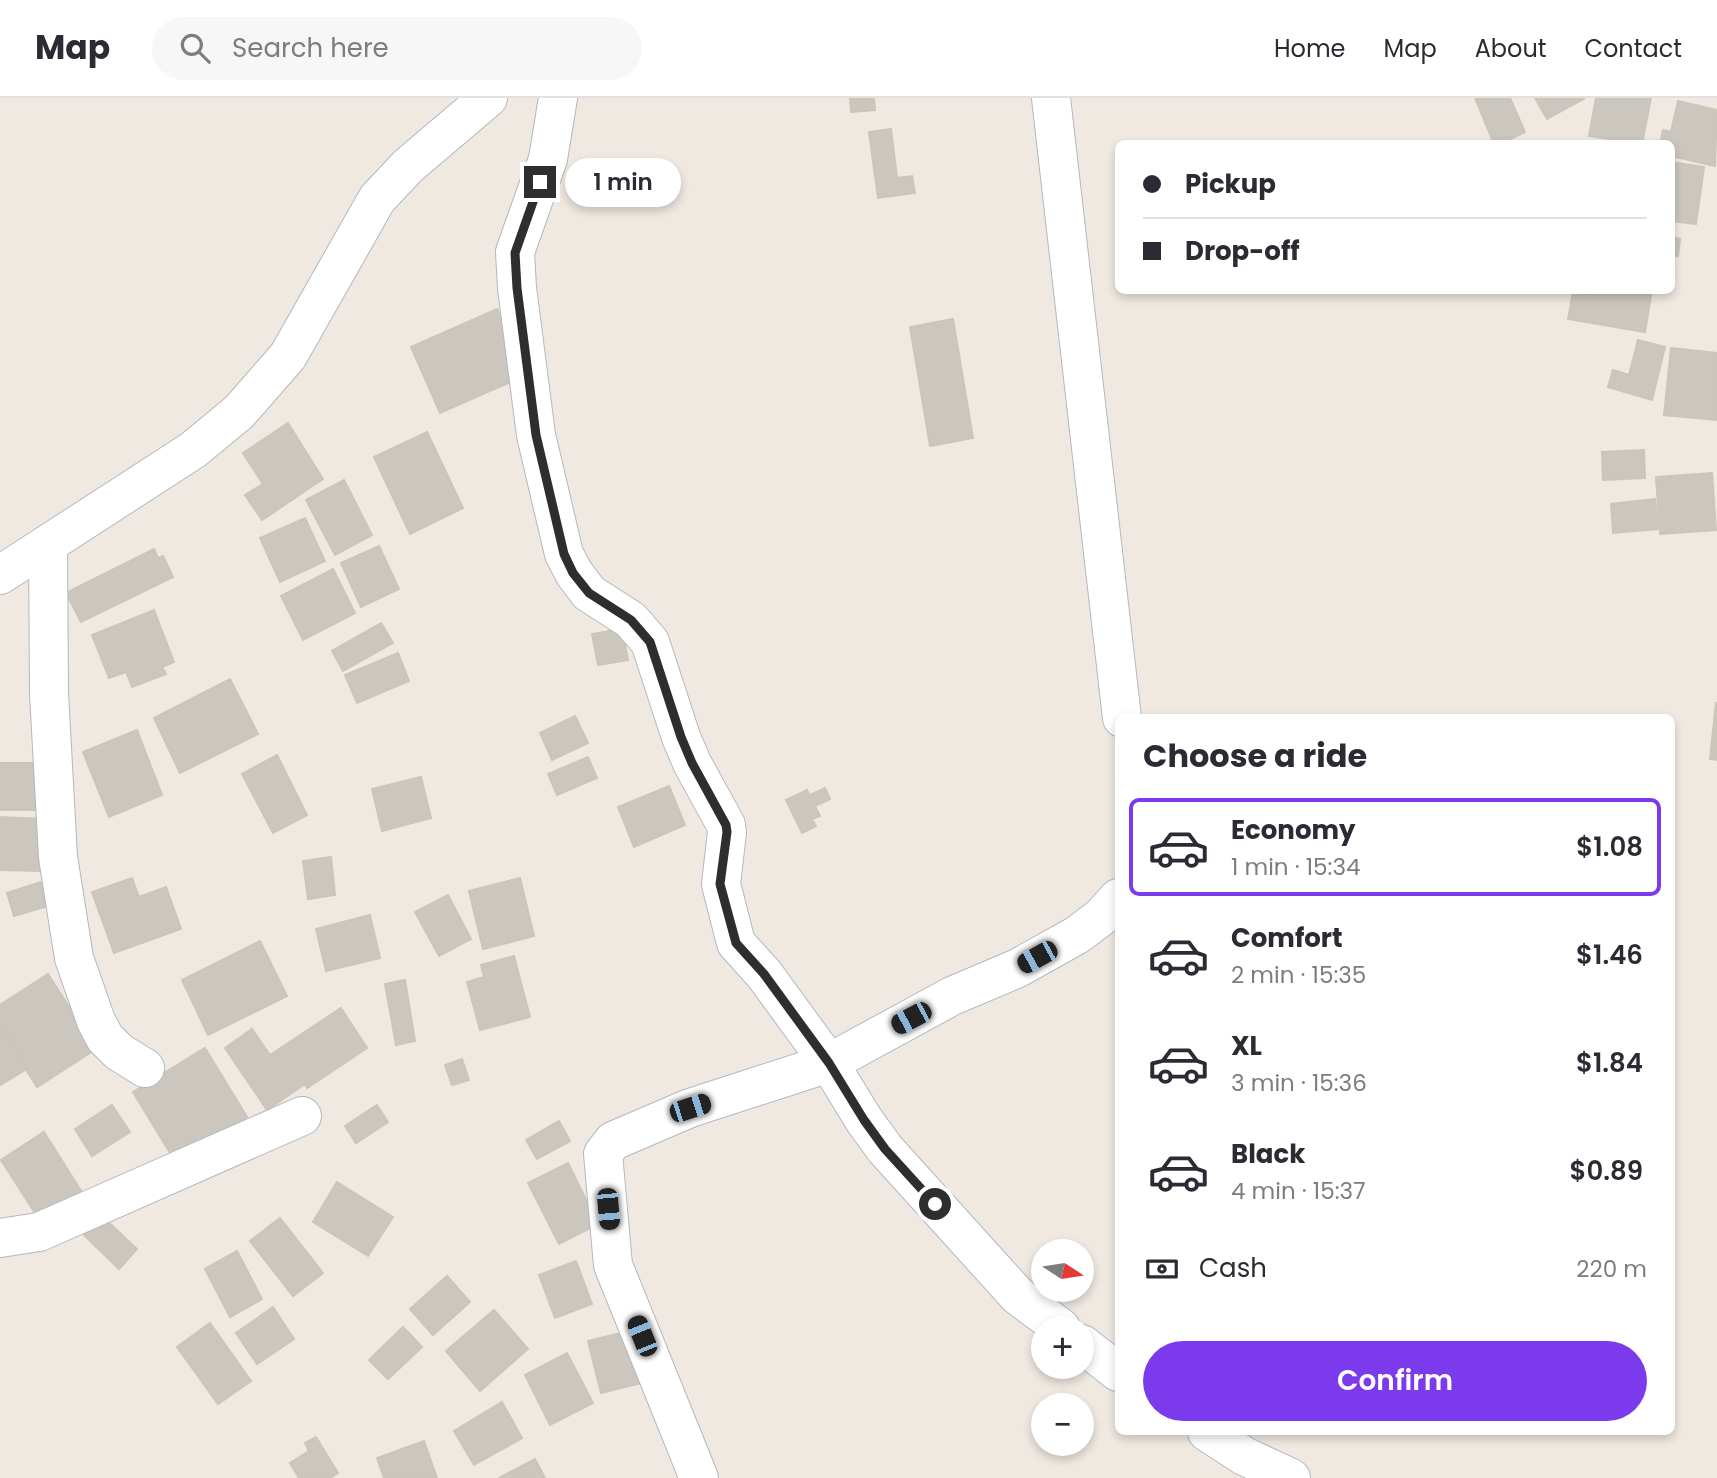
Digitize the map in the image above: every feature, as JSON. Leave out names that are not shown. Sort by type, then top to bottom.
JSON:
[{"type":"street","points":[[0,575],[193,450],[239,412],[288,356],[377,199],[408,166],[488,98]]},
{"type":"street","points":[[558,98],[548,159],[515,253],[536,435],[564,554],[573,573],[589,593],[631,620],[650,642],[681,737],[726,825],[720,884],[736,943],[764,974],[829,1063],[885,1149],[1018,1296],[1045,1316]]},
{"type":"street","points":[[1051,98],[1122,714]]},
{"type":"street","points":[[48,546],[49,693],[58,857],[74,958],[96,1021],[105,1038],[119,1052],[145,1069]]},
{"type":"street","points":[[699,1478],[613,1265],[603,1154],[613,1141],[690,1108],[829,1063],[952,996],[1018,968],[1077,935],[1101,917],[1115,901]]},
{"type":"street","points":[[0,1238],[39,1232],[302,1116]]},
{"type":"street","points":[[1094,1353],[1115,1369]]},
{"type":"street","points":[[1212,1435],[1244,1456],[1290,1478]]},
{"type":"building","points":[[850,98],[874,98],[875,110],[851,112]]},
{"type":"building","points":[[1475,98],[1510,98],[1525,132],[1508,140],[1492,140]]},
{"type":"building","points":[[1535,98],[1585,98],[1547,119]]},
{"type":"building","points":[[1596,98],[1651,98],[1643,140],[1589,136]]},
{"type":"building","points":[[1678,101],[1717,110],[1715,166],[1675,157],[1675,140],[1661,140],[1663,130],[1671,132]]},
{"type":"building","points":[[891,129],[897,178],[912,176],[915,193],[878,198],[869,132]]},
{"type":"building","points":[[1675,163],[1704,167],[1696,224],[1675,221]]},
{"type":"building","points":[[1675,238],[1680,239],[1678,256],[1675,256]]},
{"type":"building","points":[[1573,294],[1651,294],[1645,332],[1568,319]]},
{"type":"building","points":[[497,309],[526,375],[440,413],[411,347]]},
{"type":"building","points":[[953,319],[973,438],[930,446],[910,327]]},
{"type":"building","points":[[1638,340],[1665,347],[1652,400],[1608,387],[1613,370],[1629,375]]},
{"type":"building","points":[[1671,348],[1717,353],[1717,420],[1664,415]]},
{"type":"building","points":[[288,423],[323,479],[262,520],[245,495],[263,484],[243,453]]},
{"type":"building","points":[[427,432],[463,508],[410,534],[374,457]]},
{"type":"building","points":[[1644,450],[1645,478],[1603,480],[1602,452]]},
{"type":"building","points":[[1712,473],[1716,530],[1660,534],[1656,477]]},
{"type":"building","points":[[344,480],[372,535],[335,555],[306,500]]},
{"type":"building","points":[[1655,499],[1658,529],[1613,533],[1611,504]]},
{"type":"building","points":[[305,518],[325,561],[280,582],[260,538]]},
{"type":"building","points":[[379,546],[399,589],[361,607],[341,563]]},
{"type":"building","points":[[154,549],[158,558],[163,556],[173,577],[81,622],[66,593]]},
{"type":"building","points":[[333,569],[355,613],[303,640],[281,596]]},
{"type":"building","points":[[154,610],[174,662],[162,667],[166,674],[132,687],[126,672],[109,678],[92,635]]},
{"type":"building","points":[[381,623],[393,643],[343,671],[332,651]]},
{"type":"building","points":[[622,629],[628,660],[598,665],[592,634]]},
{"type":"building","points":[[398,653],[409,681],[357,703],[345,675]]},
{"type":"building","points":[[230,679],[258,734],[180,773],[154,718]]},
{"type":"building","points":[[1717,703],[1717,760],[1710,759]]},
{"type":"building","points":[[575,716],[588,743],[552,760],[540,733]]},
{"type":"building","points":[[137,730],[162,795],[109,817],[83,752]]},
{"type":"building","points":[[277,755],[307,815],[273,833],[242,774]]},
{"type":"building","points":[[588,757],[597,778],[557,795],[548,774]]},
{"type":"building","points":[[0,763],[39,763],[38,810],[0,810]]},
{"type":"building","points":[[421,777],[431,818],[382,831],[372,789]]},
{"type":"building","points":[[669,786],[685,825],[634,847],[618,807]]},
{"type":"building","points":[[825,788],[830,799],[815,806],[820,816],[812,819],[816,826],[802,833],[786,800],[807,790],[810,795]]},
{"type":"building","points":[[0,817],[44,819],[42,871],[0,870]]},
{"type":"building","points":[[331,857],[335,895],[308,899],[303,861]]},
{"type":"building","points":[[54,878],[61,902],[14,916],[7,893]]},
{"type":"building","points":[[132,878],[139,897],[166,887],[181,929],[114,953],[92,892]]},
{"type":"building","points":[[520,878],[534,936],[483,949],[469,891]]},
{"type":"building","points":[[448,895],[471,939],[439,956],[415,912]]},
{"type":"building","points":[[370,915],[380,958],[326,971],[316,929]]},
{"type":"building","points":[[260,941],[287,996],[208,1035],[182,980]]},
{"type":"building","points":[[514,956],[530,1017],[480,1030],[467,982],[484,977],[481,965]]},
{"type":"building","points":[[48,974],[96,1049],[37,1087],[0,1028],[0,1005]]},
{"type":"building","points":[[405,980],[415,1041],[396,1045],[385,984]]},
{"type":"building","points":[[341,1008],[367,1048],[307,1088],[305,1084],[267,1110],[225,1048],[252,1029],[270,1055]]},
{"type":"building","points":[[4,1027],[27,1069],[0,1085],[0,1030]]},
{"type":"building","points":[[205,1048],[247,1117],[175,1161],[133,1092]]},
{"type":"building","points":[[462,1059],[469,1080],[452,1085],[445,1065]]},
{"type":"building","points":[[112,1105],[130,1132],[92,1156],[75,1129]]},
{"type":"building","points":[[377,1105],[388,1122],[356,1143],[345,1126]]},
{"type":"building","points":[[559,1121],[570,1141],[537,1159],[526,1140]]},
{"type":"building","points":[[44,1132],[83,1194],[40,1221],[1,1160]]},
{"type":"building","points":[[568,1163],[598,1224],[559,1244],[528,1183]]},
{"type":"building","points":[[337,1182],[393,1217],[368,1256],[313,1222]]},
{"type":"building","points":[[102,1216],[137,1249],[119,1269],[84,1235]]},
{"type":"building","points":[[280,1218],[323,1273],[293,1296],[250,1241]]},
{"type":"building","points":[[237,1251],[262,1299],[230,1317],[205,1269]]},
{"type":"building","points":[[576,1261],[592,1304],[555,1318],[539,1275]]},
{"type":"building","points":[[447,1276],[470,1302],[433,1335],[410,1309]]},
{"type":"building","points":[[273,1307],[294,1339],[257,1364],[236,1333]]},
{"type":"building","points":[[494,1310],[528,1349],[480,1391],[446,1351]]},
{"type":"building","points":[[210,1323],[251,1381],[218,1404],[177,1347]]},
{"type":"building","points":[[403,1327],[422,1347],[388,1379],[369,1360]]},
{"type":"building","points":[[633,1330],[645,1382],[601,1393],[588,1341]]},
{"type":"building","points":[[567,1353],[593,1403],[550,1425],[525,1375]]},
{"type":"building","points":[[502,1402],[522,1438],[474,1465],[454,1431]]},
{"type":"building","points":[[316,1437],[338,1473],[330,1478],[299,1478],[290,1463],[309,1451],[305,1443]]},
{"type":"building","points":[[424,1441],[437,1478],[384,1478],[377,1458]]},
{"type":"building","points":[[535,1459],[545,1478],[499,1478]]},
{"type":"route","points":[[540,182],[515,253],[517,288],[536,435],[564,554],[573,573],[589,593],[631,620],[650,642],[681,737],[726,825],[720,884],[736,943],[764,974],[829,1063],[885,1149],[935,1204]]}]
